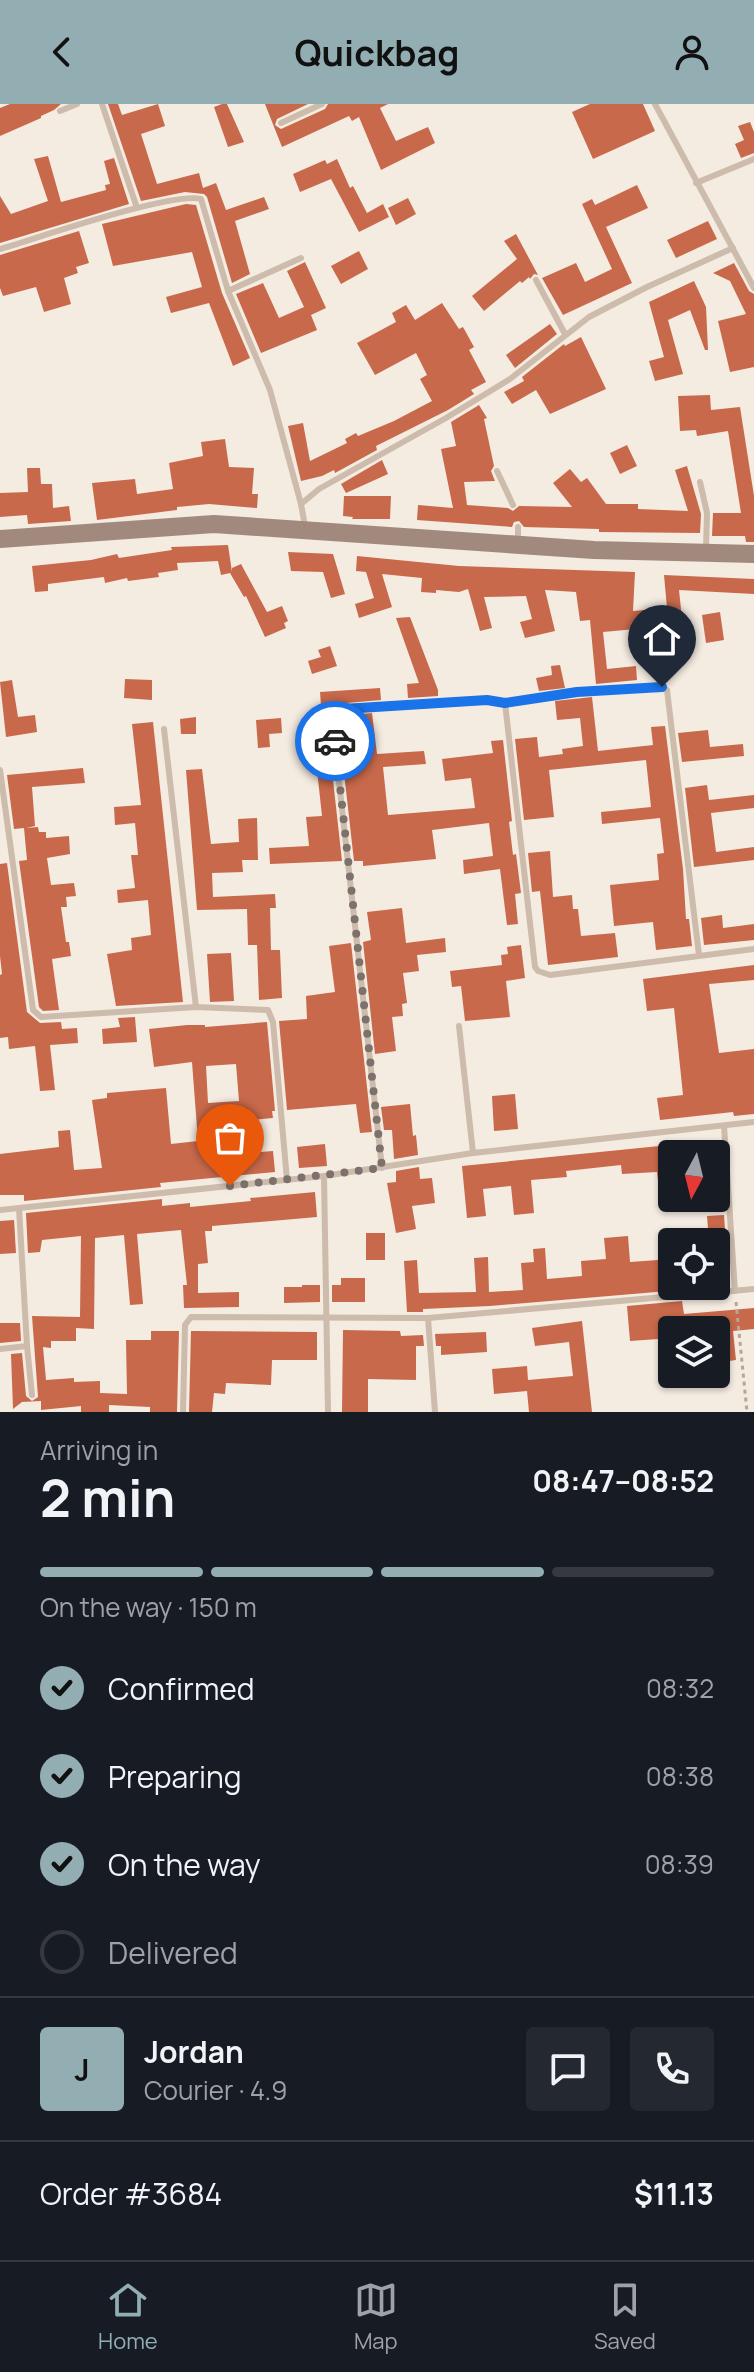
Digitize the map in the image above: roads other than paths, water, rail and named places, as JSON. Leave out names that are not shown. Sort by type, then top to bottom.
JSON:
[{"type":"street","points":[[0,539],[214,524],[305,530],[518,536],[594,550],[754,554]]},
{"type":"lane","points":[[60,111],[77,104]]},
{"type":"lane","points":[[102,104],[137,208]]},
{"type":"lane","points":[[281,123],[322,104]]},
{"type":"lane","points":[[655,104],[754,288]]},
{"type":"lane","points":[[696,183],[754,159]]},
{"type":"lane","points":[[0,249],[137,208],[190,197],[201,199],[228,291],[270,390],[301,504],[305,530]]},
{"type":"lane","points":[[301,504],[319,489],[510,379],[565,334],[600,311],[733,248]]},
{"type":"lane","points":[[228,291],[301,258]]},
{"type":"lane","points":[[536,280],[565,334]]},
{"type":"lane","points":[[497,471],[513,505]]},
{"type":"lane","points":[[700,482],[707,513],[706,553]]},
{"type":"lane","points":[[382,1168],[333,713],[343,709],[422,703],[487,700],[505,703],[621,688],[651,686],[667,690],[699,955]]},
{"type":"lane","points":[[505,703],[535,967],[538,971],[550,975],[754,949]]},
{"type":"lane","points":[[164,729],[196,1007]]},
{"type":"lane","points":[[0,770],[33,1010],[41,1017],[196,1007],[268,1010],[272,1014],[281,1091],[287,1180]]},
{"type":"lane","points":[[459,1026],[473,1153]]},
{"type":"lane","points":[[0,1210],[324,1176],[473,1153],[754,1122]]},
{"type":"lane","points":[[724,1126],[735,1291]]},
{"type":"lane","points":[[324,1176],[328,1412]]},
{"type":"lane","points":[[19,1208],[32,1395]]},
{"type":"lane","points":[[183,1412],[185,1325],[191,1317],[428,1318],[754,1289]]},
{"type":"lane","points":[[428,1318],[435,1412]]},
{"type":"lane","points":[[0,1349],[27,1346]]}]
